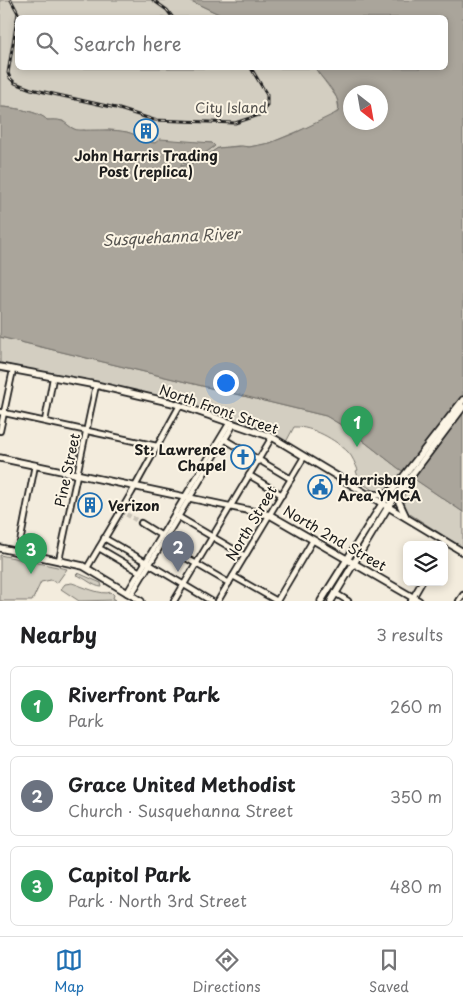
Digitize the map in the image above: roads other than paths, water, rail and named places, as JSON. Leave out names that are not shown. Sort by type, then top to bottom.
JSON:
[{"type":"main road","name":"North Front Street","points":[[0,367],[96,385],[180,405],[272,437],[442,541]]},
{"type":"main road","points":[[321,601],[346,559],[463,400]]},
{"type":"main road","points":[[404,480],[463,407]]},
{"type":"main road","name":"North 2nd Street","points":[[0,458],[270,515],[412,599],[420,601]]},
{"type":"main road","points":[[367,494],[383,495],[398,488]]},
{"type":"main road","points":[[398,488],[401,509],[408,519]]},
{"type":"main road","points":[[331,601],[385,505]]},
{"type":"main road","name":"North Front Street","points":[[448,544],[463,552]]},
{"type":"main road","points":[[0,548],[59,560],[87,568],[142,601]]},
{"type":"street","points":[[0,431],[2,412],[13,370]]},
{"type":"street","points":[[45,422],[53,378]]},
{"type":"street","name":"Pine Street","points":[[59,560],[96,385]]},
{"type":"street","points":[[87,568],[180,405]]},
{"type":"street","points":[[2,412],[157,446]]},
{"type":"street","points":[[129,594],[162,536],[224,439],[232,423]]},
{"type":"street","points":[[129,594],[140,572],[162,544],[187,497],[232,423]]},
{"type":"street","points":[[174,601],[272,437]]},
{"type":"street","points":[[224,439],[291,479]]},
{"type":"street","name":"North Street","points":[[218,601],[304,457]]},
{"type":"street","points":[[18,553],[35,465]]},
{"type":"street","points":[[249,475],[282,495]]},
{"type":"street","points":[[178,516],[245,556]]},
{"type":"street","points":[[141,523],[162,536]]},
{"type":"street","points":[[104,538],[211,601]]},
{"type":"street","points":[[233,576],[277,601],[313,540]]},
{"type":"street","points":[[162,544],[229,583]]},
{"type":"street","points":[[99,548],[140,572]]},
{"type":"street","points":[[412,599],[420,586]]},
{"type":"street","points":[[335,594],[348,601]]},
{"type":"street","points":[[459,601],[463,595]]},
{"type":"water","name":"Susquehanna River","points":[[189,0],[463,0],[463,512],[398,468],[348,429],[326,416],[0,337],[0,107],[32,112],[47,120],[60,120],[77,130],[122,131],[138,136],[143,141],[155,143],[160,139],[212,143],[215,146],[194,161],[181,164],[181,166],[195,163],[218,148],[249,147],[270,143],[295,133],[338,112],[338,100],[317,70],[448,70],[448,15],[221,15]]},
{"type":"tunnel","points":[[121,511],[141,523]]},
{"type":"railway","points":[[11,0],[18,15]]},
{"type":"railway","points":[[153,0],[171,15]]},
{"type":"railway","points":[[15,31],[8,73],[15,83],[31,89],[116,108],[154,120],[235,123],[259,115],[267,105],[267,95],[252,70]]},
{"type":"place","name":"John Harris Trading Post (replica)","points":[[146,131]]},
{"type":"place","name":"Riverfront Park","points":[[357,447]]},
{"type":"place","name":"St. Lawrence Chapel","points":[[243,457]]},
{"type":"place","name":"Harrisburg Area YMCA","points":[[320,487]]},
{"type":"place","name":"Verizon","points":[[90,505]]},
{"type":"place","name":"Grace United Methodist","points":[[178,572]]},
{"type":"place","name":"Capitol Park","points":[[31,574]]},
{"type":"park label","name":"City Island","points":[[231,107]]}]
